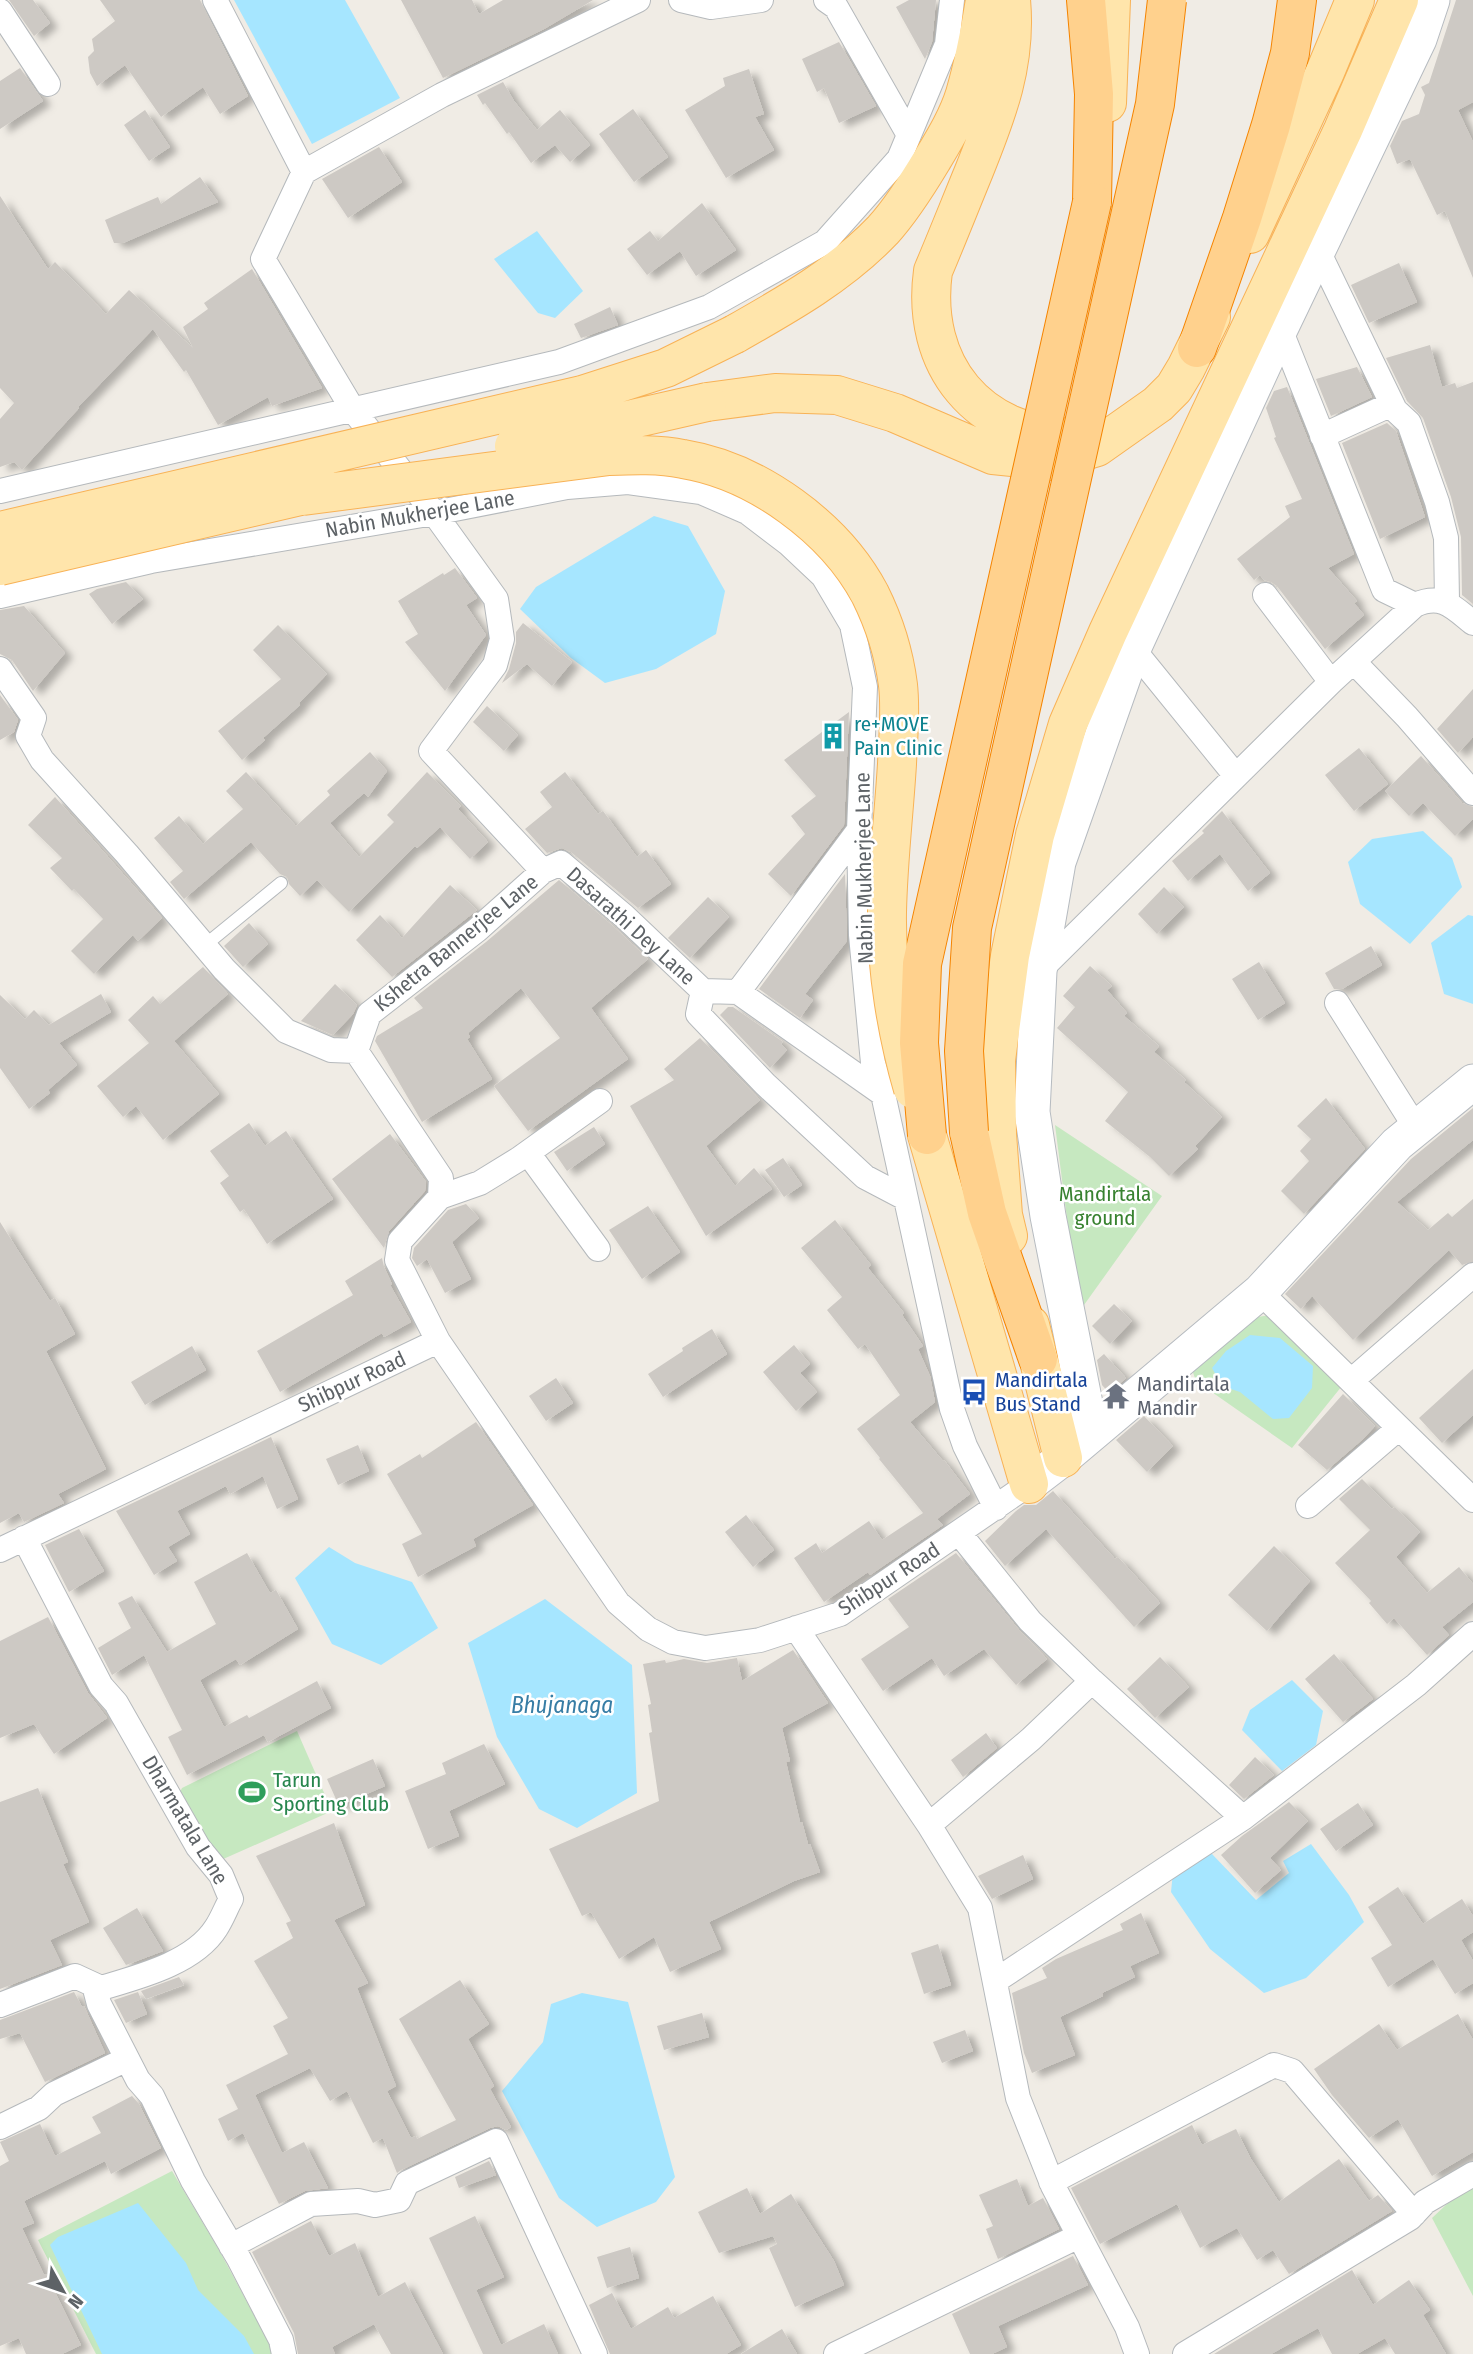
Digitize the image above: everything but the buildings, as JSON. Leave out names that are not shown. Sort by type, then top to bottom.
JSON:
[{"type":"highway","points":[[927,1135],[919,1043],[922,964],[1092,202],[1094,94],[1086,0]]},
{"type":"highway","points":[[1038,1359],[987,1213],[983,1133],[964,1051],[972,928],[1155,104],[1167,0]]},
{"type":"highway","points":[[1197,348],[1242,218],[1290,53],[1297,0]]},
{"type":"main road","points":[[0,531],[582,395],[666,368],[736,334],[791,303],[842,267],[883,229],[914,190],[943,142],[964,96],[977,48],[985,0]]},
{"type":"main road","points":[[1011,0],[1013,26],[1008,74],[997,114],[933,271],[931,317],[936,339],[944,361],[970,398],[987,413],[1007,424],[1051,437],[1074,438],[1096,435],[1139,418]]},
{"type":"main road","points":[[1092,202],[1108,96],[1111,0]]},
{"type":"main road","points":[[0,566],[707,401],[775,393],[837,395],[895,413],[993,455],[1050,461],[1097,447],[1158,404],[1174,388],[1197,348],[1356,0]]},
{"type":"main road","points":[[983,1133],[1010,956],[1035,835],[1068,724],[1108,632],[1343,130],[1399,0]]},
{"type":"main road","points":[[303,496],[609,456],[683,458],[720,468],[751,481],[787,502],[840,552],[870,593],[889,641],[898,686],[899,726],[887,913],[901,1047],[1029,1484]]},
{"type":"main road","points":[[1038,1359],[1077,1446]]},
{"type":"street","points":[[215,0],[304,172]]},
{"type":"street","points":[[435,513],[353,410],[263,259],[304,172],[442,94],[638,0]]},
{"type":"street","points":[[687,1],[711,7],[761,0]]},
{"type":"street","points":[[826,0],[836,7],[909,135]]},
{"type":"street","points":[[0,491],[559,362],[709,307],[825,242],[900,159],[947,44],[952,0]]},
{"type":"street","points":[[1077,1446],[1032,1112],[1039,971],[1058,862],[1133,649],[1280,329],[1419,39],[1432,0]]},
{"type":"street","points":[[0,11],[48,84]]},
{"type":"street","points":[[1318,251],[1395,410],[1409,423],[1437,502],[1446,538],[1447,601]]},
{"type":"street","points":[[1280,329],[1306,388],[1322,436],[1384,590],[1415,605]]},
{"type":"street","points":[[1322,436],[1392,404]]},
{"type":"street","name":"Nabin Mukherjee Lane","points":[[0,596],[151,561],[435,513],[566,487],[628,482],[701,492],[747,512],[789,544],[823,576],[852,625],[865,687],[859,830],[861,935],[873,1063],[883,1094],[952,1409],[965,1446],[996,1508]]},
{"type":"street","name":"Dasarathi Dey Lane","points":[[435,513],[496,599],[502,639],[495,665],[431,751],[543,871],[561,863],[624,916],[703,991],[738,992]]},
{"type":"street","points":[[1265,594],[1331,682]]},
{"type":"street","points":[[1039,971],[1331,682],[1415,605],[1425,600],[1447,601],[1473,623]]},
{"type":"street","points":[[1133,649],[1236,776]]},
{"type":"street","points":[[1354,662],[1407,717],[1473,793]]},
{"type":"street","points":[[0,669],[34,718],[28,736],[42,760],[127,854],[224,969],[286,1031],[331,1050],[356,1051],[441,1178],[440,1197]]},
{"type":"street","points":[[859,830],[738,992],[883,1094]]},
{"type":"street","name":"Kshetra Bannerjee Lane","points":[[356,1051],[369,1014],[477,930],[543,871]]},
{"type":"street","name":"Dasarathi Dey Lane","points":[[703,991],[698,1014],[765,1084],[865,1177],[905,1198]]},
{"type":"street","points":[[1337,1003],[1416,1128]]},
{"type":"street","name":"Shibpur Road","points":[[0,1550],[438,1341],[618,1603],[648,1629],[673,1642],[705,1648],[760,1640],[840,1614],[1029,1484],[1260,1292],[1397,1144],[1473,1082]]},
{"type":"street","points":[[438,1341],[397,1259],[400,1241],[440,1197],[480,1182],[528,1153],[600,1101]]},
{"type":"street","points":[[528,1153],[598,1249]]},
{"type":"street","points":[[1351,1381],[1473,1275]]},
{"type":"street","points":[[1260,1292],[1473,1500]]},
{"type":"street","points":[[1308,1506],[1399,1428]]},
{"type":"street","points":[[959,1533],[1030,1620],[1092,1681],[1243,1818]]},
{"type":"street","name":"Dharmatala Lane","points":[[0,2005],[75,1976],[100,1988],[140,1977],[190,1955],[215,1930],[231,1899],[221,1875],[198,1847],[116,1703],[95,1675],[24,1538]]},
{"type":"street","points":[[796,1628],[929,1825],[980,1908],[1018,2098],[1051,2182],[1127,2327],[1137,2354]]},
{"type":"street","points":[[995,1981],[1243,1818],[1416,1685],[1473,1634]]},
{"type":"street","points":[[929,1825],[1031,1739],[1092,1681]]},
{"type":"street","points":[[94,1985],[99,2004],[127,2059],[138,2080],[152,2096],[193,2181],[281,2340],[284,2354]]},
{"type":"street","points":[[0,2127],[39,2108],[54,2094],[127,2059]]},
{"type":"street","points":[[1051,2182],[1274,2065],[1292,2071],[1414,2214]]},
{"type":"street","points":[[231,2246],[311,2204],[358,2201],[374,2205],[399,2200],[407,2183],[496,2141],[595,2354]]},
{"type":"street","points":[[1185,2354],[1410,2218],[1425,2203],[1473,2174]]},
{"type":"street","points":[[836,2354],[1079,2236]]},
{"type":"lane","points":[[204,946],[281,883]]},
{"type":"green space","name":"Mandirtala ground","points":[[1055,1125],[1162,1196],[1079,1312]]},
{"type":"green space","points":[[1277,1314],[1346,1381],[1292,1448],[1196,1381],[1189,1361],[1245,1319]]},
{"type":"green space","name":"Tarun Sporting Club","points":[[297,1731],[332,1811],[221,1860],[178,1796],[182,1788]]},
{"type":"green space","points":[[172,2171],[219,2250],[275,2354],[96,2354],[38,2240]]},
{"type":"green space","points":[[1473,2187],[1473,2296],[1432,2218],[1448,2203]]},
{"type":"water","points":[[234,0],[345,0],[400,98],[312,144]]},
{"type":"water","points":[[537,231],[583,291],[555,318],[538,313],[494,259]]},
{"type":"water","points":[[654,516],[688,526],[725,591],[716,634],[656,669],[605,683],[571,658],[520,609],[536,587]]},
{"type":"water","points":[[1423,831],[1452,858],[1462,887],[1410,944],[1360,904],[1348,862],[1372,839]]},
{"type":"water","points":[[1468,915],[1473,916],[1473,1004],[1444,994],[1431,943]]},
{"type":"water","points":[[1250,1335],[1280,1338],[1313,1366],[1312,1388],[1289,1418],[1273,1419],[1240,1392],[1222,1386],[1212,1368],[1226,1351]]},
{"type":"water","points":[[329,1547],[355,1563],[412,1582],[438,1628],[381,1665],[332,1644],[295,1578]]},
{"type":"water","name":"Bhujanaga","points":[[545,1599],[632,1665],[637,1793],[577,1828],[539,1809],[497,1737],[468,1643]]},
{"type":"water","points":[[1292,1680],[1323,1711],[1316,1745],[1282,1771],[1242,1730],[1250,1710]]},
{"type":"water","points":[[1311,1844],[1349,1895],[1364,1922],[1306,1978],[1264,1993],[1210,1949],[1171,1892],[1173,1872],[1205,1854],[1212,1854],[1256,1900],[1289,1873],[1283,1861]]},
{"type":"water","points":[[582,1993],[628,2002],[675,2177],[656,2202],[597,2227],[559,2198],[502,2091],[543,2042],[551,2004]]},
{"type":"water","points":[[138,2203],[186,2263],[198,2290],[244,2336],[254,2354],[102,2354],[50,2245],[58,2237]]},
{"type":"place","name":"re+MOVE Pain Clinic","points":[[833,736]]},
{"type":"place","name":"Mandirtala Bus Stand","points":[[974,1392]]},
{"type":"place","name":"Mandirtala Mandir","points":[[1116,1396]]},
{"type":"place","name":"Tarun Sporting Club","points":[[252,1792]]}]
